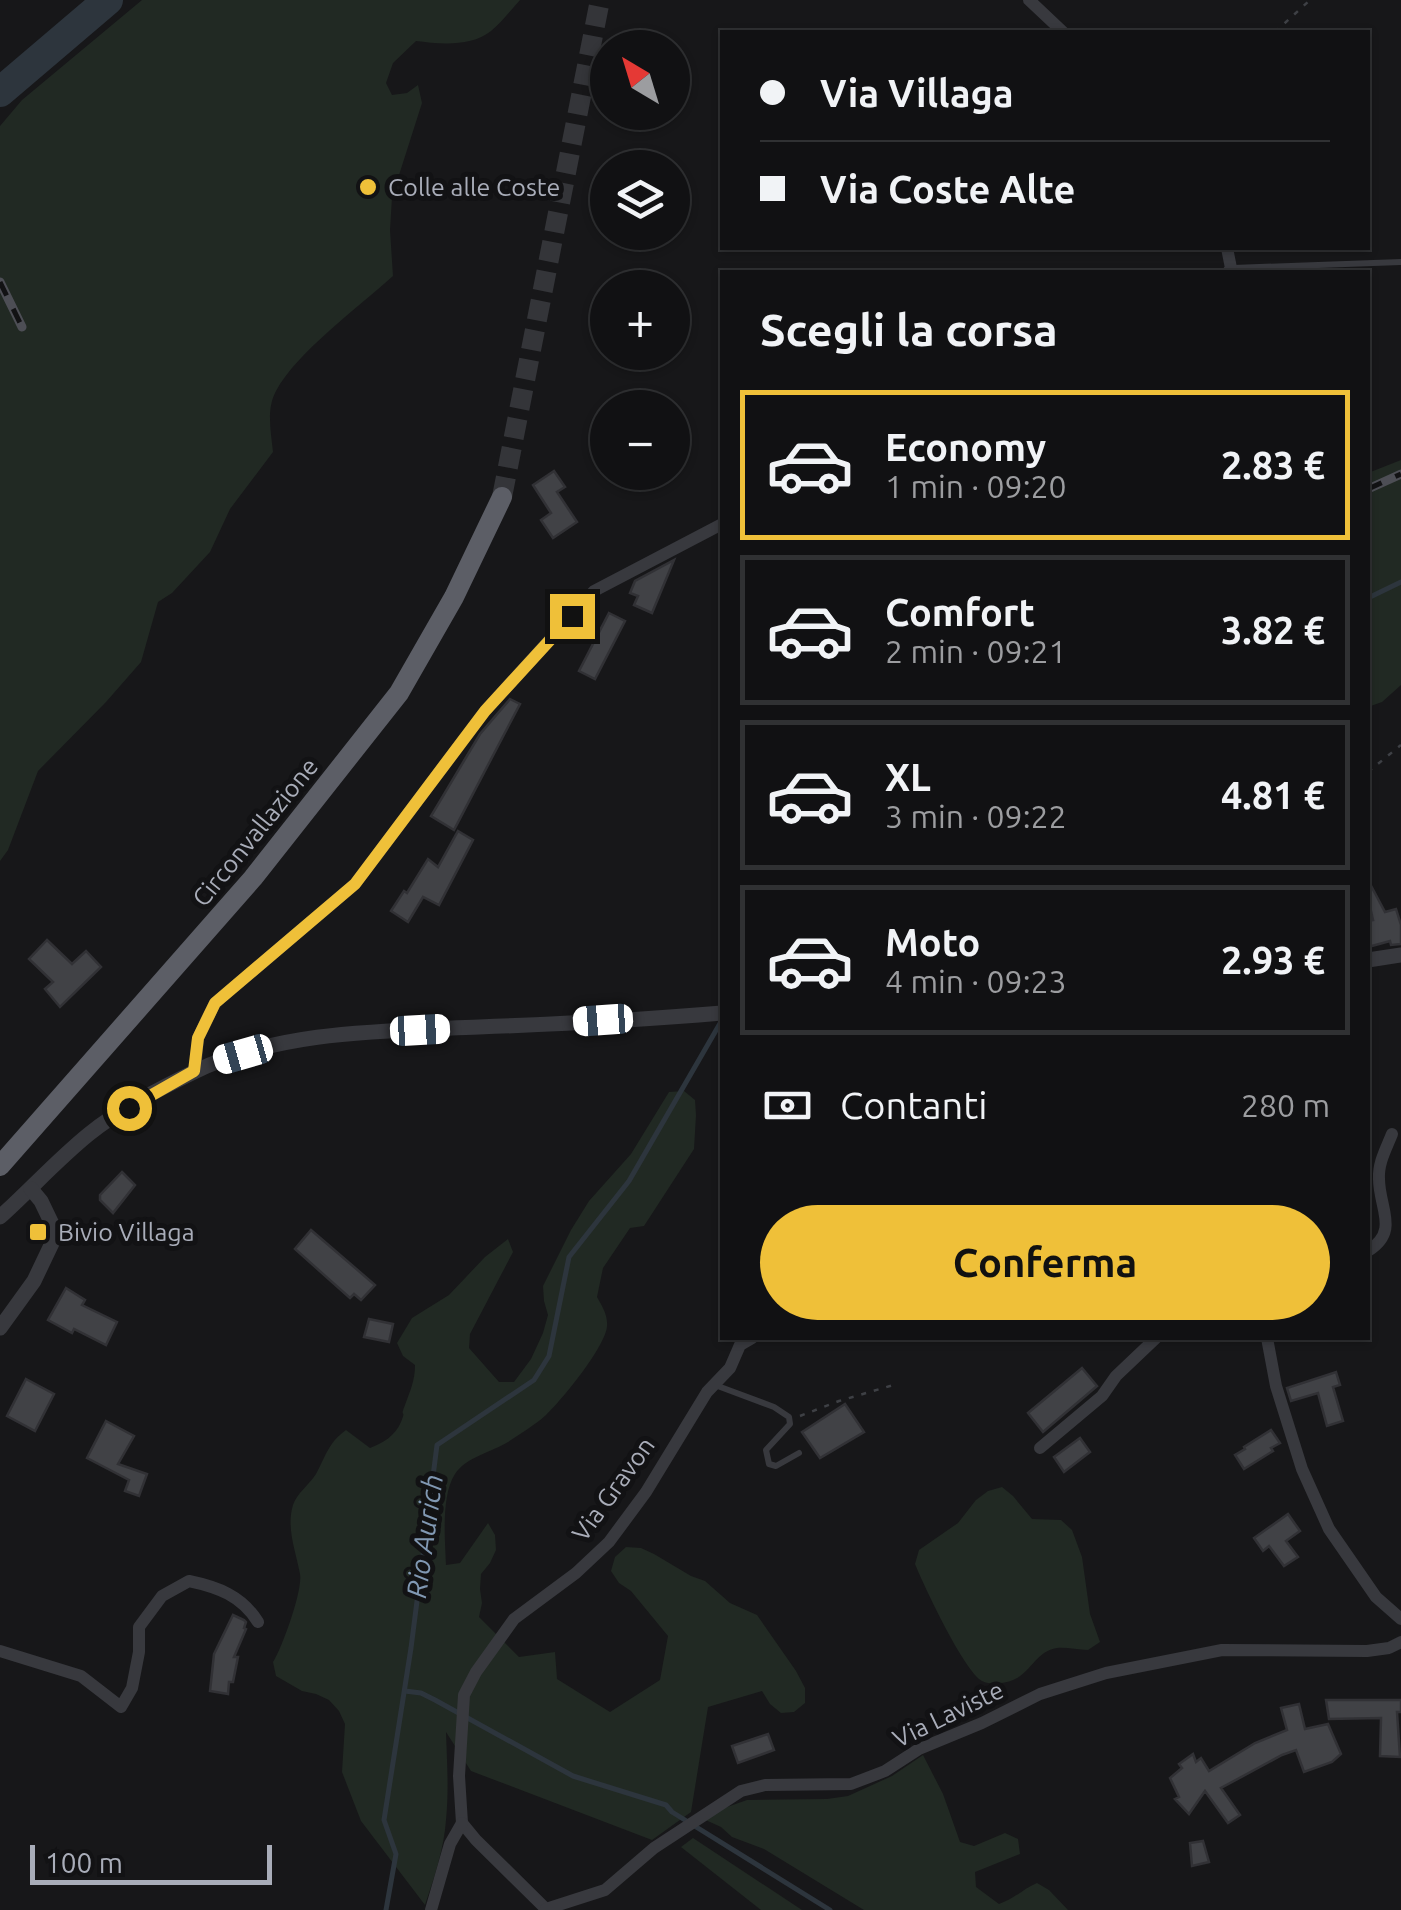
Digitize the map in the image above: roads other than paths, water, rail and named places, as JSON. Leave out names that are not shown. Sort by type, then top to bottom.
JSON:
[{"type":"highway","name":"Circonvallazione","points":[[0,1166],[254,878],[398,693],[454,597],[502,497]]},
{"type":"street","points":[[1029,0],[1061,30]]},
{"type":"street","points":[[194,1071],[198,1038],[215,1003],[355,884],[485,711],[594,592],[720,525]]},
{"type":"street","points":[[1370,960],[1401,955]]},
{"type":"street","points":[[0,1218],[90,1134],[194,1071],[219,1061],[344,1032],[720,1013]]},
{"type":"street","points":[[1370,1250],[1386,1230],[1378,1183],[1380,1163],[1392,1134]]},
{"type":"street","points":[[0,1328],[34,1281],[54,1239],[53,1226],[31,1189]]},
{"type":"street","name":"Via Gravon","points":[[462,1823],[459,1776],[464,1695],[476,1672],[514,1619],[610,1542],[646,1492],[707,1392],[730,1368],[740,1345],[749,1340]]},
{"type":"street","points":[[1040,1448],[1102,1396],[1116,1376],[1154,1340]]},
{"type":"street","points":[[1267,1340],[1276,1386],[1297,1452],[1329,1529],[1376,1597],[1401,1618]]},
{"type":"street","points":[[0,1651],[80,1676],[121,1707],[132,1688],[139,1627],[162,1596],[189,1581],[216,1586],[250,1608],[258,1622]]},
{"type":"street","name":"Via Laviste","points":[[546,1909],[605,1890],[654,1848],[741,1791],[765,1785],[850,1784],[885,1771],[919,1749],[1040,1694],[1106,1673],[1222,1650],[1367,1651],[1401,1642]]},
{"type":"street","points":[[431,1910],[450,1844],[462,1823],[546,1909]]},
{"type":"lane","points":[[1230,270],[1401,262]]},
{"type":"lane","points":[[714,1384],[774,1406],[789,1417],[790,1424],[766,1450],[770,1464],[776,1466],[799,1453]]},
{"type":"waterway","points":[[0,92],[108,0]]},
{"type":"waterway","name":"Rio Aurich","points":[[1370,597],[1401,582]]},
{"type":"waterway","name":"Rio Aurich","points":[[386,1910],[396,1854],[384,1820],[437,1445],[534,1380],[549,1356],[569,1257],[629,1181],[720,1023]]},
{"type":"waterway","points":[[405,1691],[435,1700],[573,1776],[666,1805],[830,1910]]},
{"type":"tunnel","points":[[502,497],[600,0]]},
{"type":"railway","points":[[0,282],[22,327]]},
{"type":"railway","points":[[1370,488],[1401,474]]},
{"type":"place","name":"Colle alle Coste","points":[[368,187]]},
{"type":"place","name":"Bivio Villaga","points":[[38,1232]]}]
